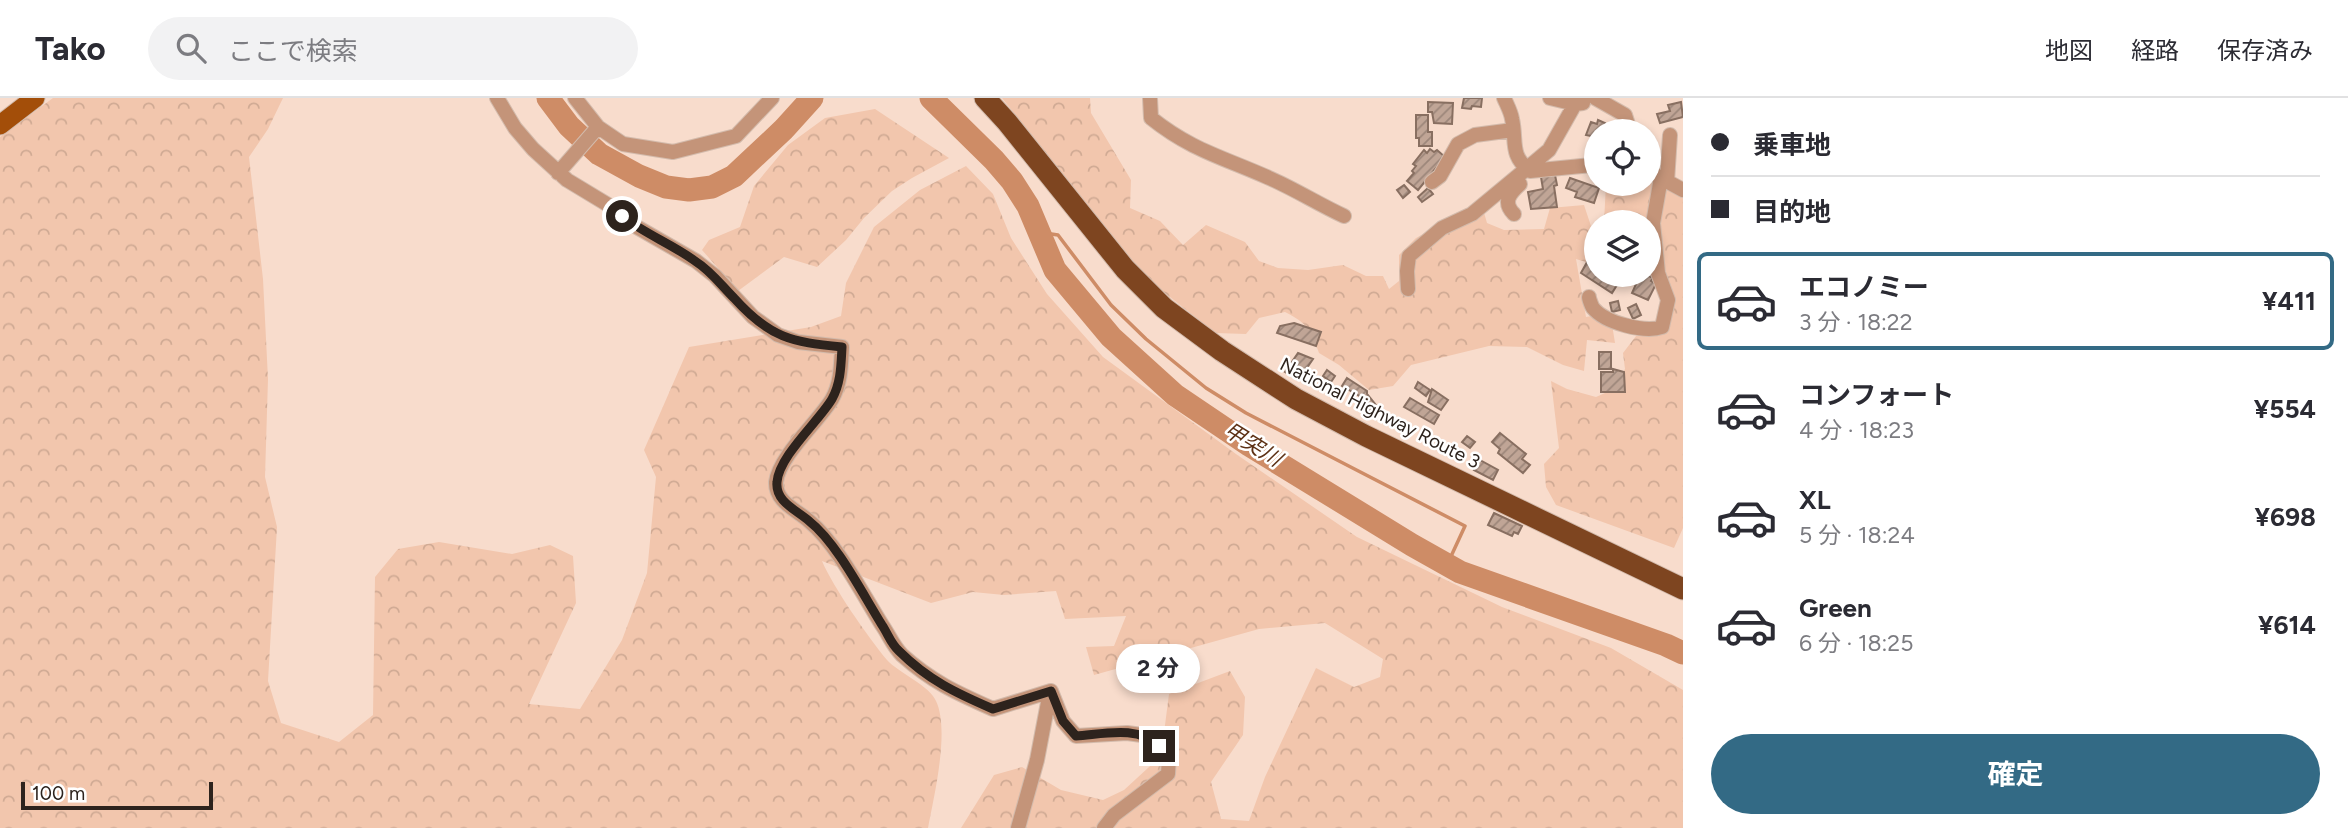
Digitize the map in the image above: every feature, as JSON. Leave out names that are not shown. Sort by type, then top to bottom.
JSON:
[{"type":"highway","name":"National Highway Route 3","points":[[985,98],[1131,276],[1164,308],[1222,351],[1297,399],[1366,436],[1683,589]]},
{"type":"main road","points":[[0,125],[35,98]]},
{"type":"street","points":[[497,98],[514,128],[558,173],[610,206],[635,226],[696,261],[715,276],[753,317],[778,335],[798,342],[842,347],[836,390],[821,415],[802,436],[776,481],[779,495],[786,504],[810,521],[827,538],[894,646],[942,686],[993,709],[1051,691]]},
{"type":"street","points":[[575,98],[598,127],[623,144],[673,152],[736,136],[772,98]]},
{"type":"street","points":[[1150,98],[1151,118],[1175,137],[1206,153],[1268,177],[1344,216]]},
{"type":"street","points":[[1504,98],[1513,120],[1513,145],[1528,170]]},
{"type":"street","points":[[1550,98],[1575,104],[1587,102],[1592,98],[1625,115],[1626,119]]},
{"type":"street","points":[[1408,289],[1409,256],[1442,228],[1472,214],[1528,170],[1549,150],[1575,104]]},
{"type":"street","points":[[558,173],[598,127]]},
{"type":"street","points":[[1432,182],[1440,176],[1458,144],[1475,135],[1513,130]]},
{"type":"street","points":[[1661,169],[1670,135]]},
{"type":"street","points":[[1528,170],[1584,166]]},
{"type":"street","points":[[1514,214],[1508,208],[1507,201],[1510,193],[1526,179],[1528,170]]},
{"type":"street","points":[[1661,178],[1683,190]]},
{"type":"street","points":[[1589,298],[1593,308],[1604,317],[1652,331],[1662,327],[1668,300],[1658,273],[1653,223],[1657,196]]},
{"type":"street","points":[[1018,828],[1037,760],[1051,691]]},
{"type":"street","points":[[1051,691],[1063,721],[1076,736],[1127,733],[1149,736],[1169,757],[1168,774],[1114,815],[1104,828]]},
{"type":"green space","points":[[53,98],[283,98],[268,129],[249,157],[263,279],[268,379],[265,477],[277,527],[268,681],[281,723],[339,742],[373,715],[375,577],[398,549],[439,542],[512,554],[550,545],[573,556],[576,603],[529,704],[580,709],[622,640],[647,573],[656,477],[644,450],[689,347],[811,327],[841,316],[846,283],[874,227],[920,190],[966,166],[993,194],[1011,238],[1047,294],[1103,357],[1236,454],[1357,537],[1502,607],[1611,648],[1683,690],[1683,828],[961,828],[994,775],[1022,767],[1061,790],[1103,800],[1124,790],[1161,756],[1169,694],[1230,671],[1245,697],[1243,735],[1211,782],[1221,819],[1249,821],[1265,777],[1316,668],[1354,687],[1380,677],[1383,659],[1325,623],[1259,629],[1094,675],[1086,647],[1114,646],[1126,616],[1065,619],[1056,591],[1004,595],[973,592],[931,603],[822,561],[852,612],[887,660],[928,690],[936,701],[942,729],[941,745],[928,828],[0,828],[0,137]]},
{"type":"green space","points":[[1002,98],[1090,98],[1091,113],[1131,180],[1130,208],[1160,221],[1183,245],[1206,225],[1245,242],[1259,261],[1278,268],[1308,270],[1343,265],[1366,276],[1383,276],[1389,289],[1399,281],[1399,255],[1416,238],[1481,202],[1487,223],[1504,230],[1544,229],[1550,208],[1584,205],[1584,261],[1576,259],[1586,317],[1603,314],[1611,318],[1615,343],[1587,340],[1584,371],[1563,365],[1527,347],[1489,346],[1411,365],[1393,386],[1369,390],[1339,365],[1319,353],[1307,328],[1285,312],[1259,318],[1246,334],[1215,333],[1160,289],[1127,257]]},
{"type":"green space","points":[[875,109],[949,158],[892,191],[817,267],[784,257],[738,291],[702,250],[709,240],[740,227],[754,186],[788,145],[825,118]]},
{"type":"green space","points":[[1661,175],[1683,187],[1683,528],[1674,548],[1556,505],[1546,487],[1544,464],[1559,448],[1551,381],[1567,389],[1596,397],[1614,389],[1625,369],[1623,353],[1636,336],[1656,323],[1665,301],[1659,287],[1661,210],[1605,210],[1605,196],[1661,196]]},
{"type":"building","points":[[1464,98],[1482,98],[1481,107],[1462,108]]},
{"type":"building","points":[[1428,102],[1453,103],[1452,124],[1434,123],[1432,112],[1428,112]]},
{"type":"building","points":[[1681,102],[1683,117],[1661,123],[1657,114],[1670,111],[1668,105]]},
{"type":"building","points":[[1416,115],[1428,115],[1428,132],[1432,132],[1432,146],[1419,146],[1419,138],[1416,138]]},
{"type":"building","points":[[1430,149],[1434,152],[1437,150],[1445,157],[1418,190],[1407,181],[1414,173],[1412,171],[1416,166],[1413,164],[1424,150],[1427,153]]},
{"type":"building","points":[[1555,175],[1557,207],[1531,209],[1528,192],[1543,189],[1541,177]]},
{"type":"building","points":[[1570,178],[1584,183],[1584,196],[1596,196],[1594,203],[1575,197],[1577,192],[1566,188]]},
{"type":"building","points":[[1404,185],[1410,192],[1403,198],[1397,190]]},
{"type":"building","points":[[1428,188],[1433,194],[1422,202],[1418,197]]},
{"type":"building","points":[[1603,287],[1616,287],[1612,293]]},
{"type":"building","points":[[1635,287],[1654,287],[1648,300],[1632,293]]},
{"type":"building","points":[[1618,301],[1620,310],[1612,312],[1610,303]]},
{"type":"building","points":[[1636,304],[1641,315],[1633,319],[1628,308]]},
{"type":"building","points":[[1294,323],[1321,332],[1316,346],[1277,333],[1280,326]]},
{"type":"building","points":[[1599,352],[1611,352],[1611,369],[1599,369]]},
{"type":"building","points":[[1298,353],[1313,359],[1304,372],[1295,372],[1292,376],[1285,372]]},
{"type":"building","points":[[1613,369],[1624,372],[1625,392],[1601,392],[1601,372],[1613,372]]},
{"type":"building","points":[[1327,370],[1335,376],[1331,382],[1323,376]]},
{"type":"building","points":[[1347,378],[1367,391],[1376,405],[1368,411],[1359,401],[1361,397],[1342,386]]},
{"type":"building","points":[[1418,382],[1430,390],[1426,396],[1415,388]]},
{"type":"building","points":[[1432,389],[1448,400],[1441,410],[1428,402]]},
{"type":"building","points":[[1410,398],[1439,415],[1434,424],[1404,407]]},
{"type":"building","points":[[1500,433],[1526,454],[1522,459],[1530,465],[1523,473],[1498,453],[1500,449],[1492,442]]},
{"type":"building","points":[[1467,436],[1475,442],[1470,448],[1462,442]]},
{"type":"building","points":[[1480,460],[1498,470],[1493,480],[1474,470]]},
{"type":"building","points":[[1494,513],[1522,526],[1518,534],[1514,532],[1512,536],[1488,525]]},
{"type":"waterway","name":"甲突川","points":[[548,98],[569,126],[599,154],[666,187],[689,190],[712,187],[734,176],[784,129],[812,98]]},
{"type":"waterway","name":"甲突川","points":[[931,98],[1012,181],[1028,206],[1055,270],[1111,337],[1175,395],[1249,445],[1460,572],[1683,653]]},
{"type":"waterway","points":[[1038,232],[1058,235],[1111,305],[1146,339],[1206,388],[1246,413],[1465,526],[1447,565]]},
{"type":"route","points":[[622,216],[696,261],[715,276],[753,317],[778,335],[798,342],[842,347],[839,383],[833,397],[802,436],[776,481],[779,495],[786,504],[810,521],[827,538],[894,646],[942,686],[993,709],[1051,691],[1063,721],[1076,736],[1127,733],[1149,736],[1159,746]]}]
